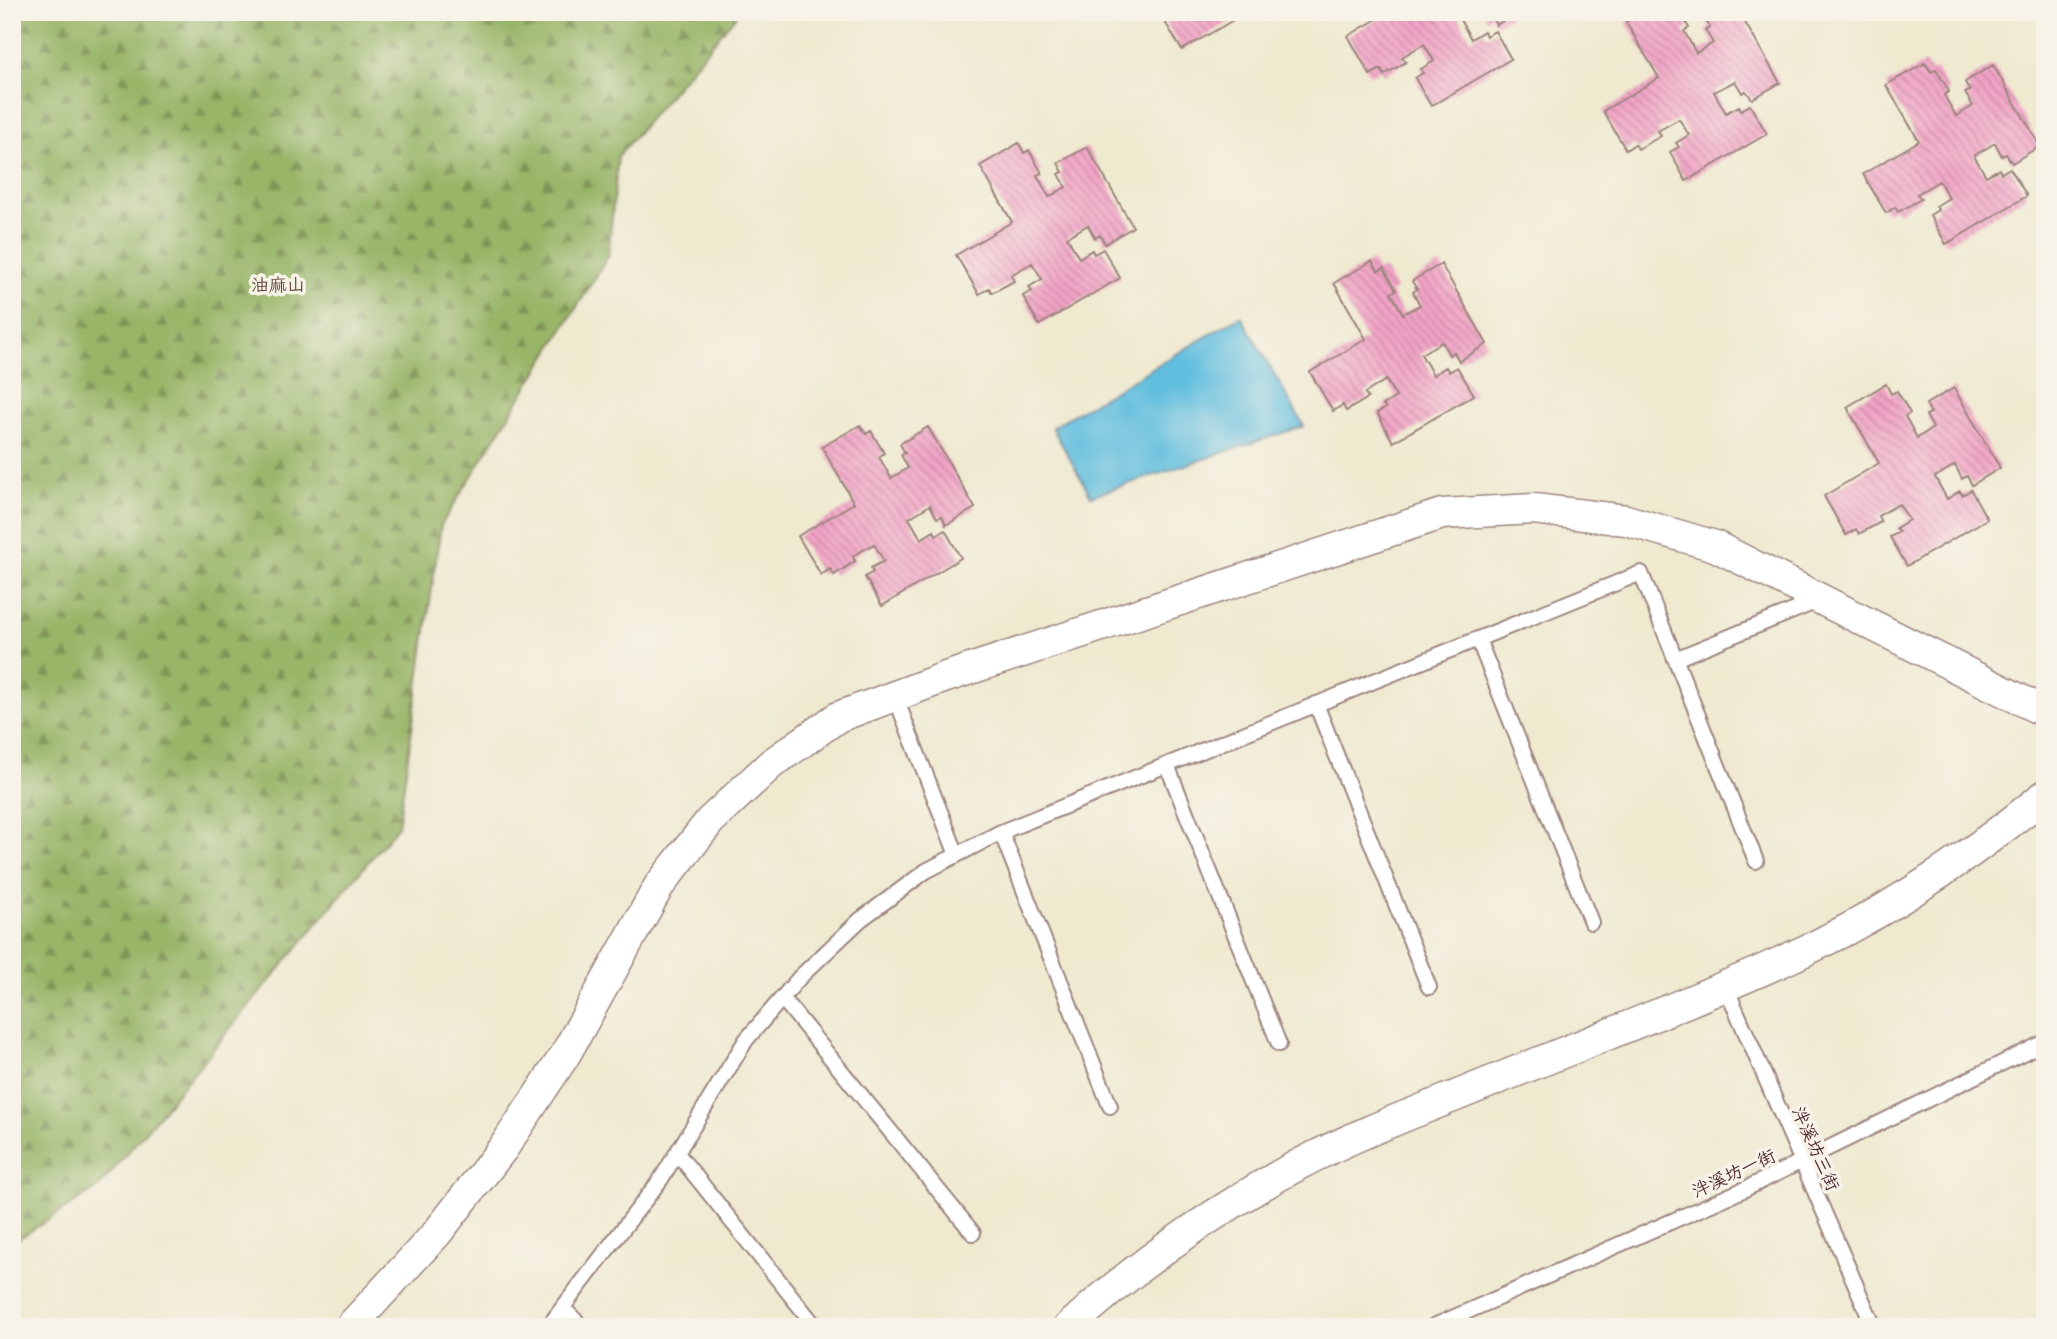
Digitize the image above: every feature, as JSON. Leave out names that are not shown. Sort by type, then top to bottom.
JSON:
[{"type":"street","points":[[350,1327],[437,1233],[505,1147],[565,1055],[659,886],[710,821],[771,764],[838,717],[895,696],[1442,514],[1534,509],[1626,520],[1715,546],[2045,712]]},
{"type":"street","points":[[1069,1327],[1101,1297],[1197,1226],[1300,1164],[1409,1115],[1787,960],[1904,897],[1960,860],[2045,795]]},
{"type":"lane","points":[[548,1327],[661,1179],[746,1040],[782,998],[860,920],[926,871],[1001,832],[1641,573],[1756,861]]},
{"type":"lane","points":[[1675,659],[1822,600]]},
{"type":"lane","points":[[1478,639],[1591,922]]},
{"type":"lane","points":[[895,696],[957,855]]},
{"type":"lane","points":[[1316,705],[1429,987]]},
{"type":"lane","points":[[1167,765],[1279,1044]]},
{"type":"lane","points":[[1001,832],[1110,1106]]},
{"type":"lane","name":"泮溪坊三街","points":[[1725,985],[1874,1327]]},
{"type":"lane","points":[[782,998],[973,1233]]},
{"type":"lane","name":"泮溪坊一街","points":[[1440,1325],[1802,1161],[2045,1042]]},
{"type":"lane","points":[[677,1153],[816,1327]]},
{"type":"lane","points":[[564,1309],[582,1327]]},
{"type":"green space","name":"油麻山","points":[[12,12],[739,12],[618,156],[608,257],[441,525],[398,826],[99,1187],[12,1243]]},
{"type":"water","points":[[1241,316],[1304,426],[1091,496],[1052,427]]},
{"type":"building","points":[[1172,12],[1247,12],[1182,50],[1165,22],[1174,17]]},
{"type":"building","points":[[1389,12],[1469,12],[1459,18],[1471,39],[1484,31],[1486,36],[1495,31],[1511,59],[1431,106],[1415,78],[1423,73],[1421,69],[1434,61],[1424,44],[1402,57],[1406,62],[1384,75],[1381,69],[1370,75],[1348,36]]},
{"type":"building","points":[[1483,12],[1518,12],[1496,25],[1491,16],[1487,19]]},
{"type":"building","points":[[1643,12],[1680,12],[1689,28],[1684,31],[1696,53],[1713,43],[1705,30],[1710,28],[1705,19],[1717,12],[1739,12],[1780,83],[1752,99],[1746,91],[1742,93],[1735,81],[1714,92],[1726,113],[1739,106],[1741,110],[1750,105],[1767,134],[1686,181],[1670,152],[1679,147],[1676,143],[1689,135],[1679,119],[1658,131],[1661,136],[1638,149],[1635,144],[1626,150],[1603,111],[1659,78],[1626,22]]},
{"type":"building","points":[[1925,63],[1931,72],[1936,69],[1949,91],[1944,95],[1956,116],[1973,106],[1965,93],[1970,91],[1965,82],[1993,65],[2040,146],[2012,163],[2006,154],[2002,156],[1995,143],[1974,156],[1986,176],[1999,169],[2001,173],[2010,168],[2027,196],[1946,244],[1930,215],[1938,210],[1936,206],[1949,198],[1939,181],[1917,194],[1921,199],[1898,212],[1895,207],[1886,213],[1863,174],[1919,141],[1886,85]]},
{"type":"building","points":[[1019,143],[1024,153],[1029,150],[1042,173],[1037,175],[1049,197],[1066,187],[1059,174],[1063,172],[1058,163],[1087,147],[1133,227],[1105,244],[1100,235],[1095,238],[1088,225],[1067,237],[1079,258],[1092,250],[1094,254],[1103,249],[1120,278],[1039,325],[1023,296],[1032,291],[1029,287],[1042,279],[1032,263],[1011,275],[1014,281],[992,293],[989,288],[979,294],[956,255],[1012,222],[980,166]]},
{"type":"building","points":[[1372,261],[1378,271],[1384,268],[1396,290],[1391,293],[1403,314],[1420,305],[1413,292],[1417,289],[1412,281],[1441,264],[1487,344],[1459,361],[1454,352],[1449,355],[1442,342],[1421,354],[1433,375],[1446,367],[1449,372],[1457,367],[1474,395],[1393,442],[1377,413],[1386,408],[1383,405],[1396,397],[1386,380],[1365,393],[1368,398],[1346,411],[1343,405],[1333,411],[1310,372],[1366,339],[1334,283]]},
{"type":"building","points":[[1886,384],[1891,394],[1897,391],[1910,413],[1905,416],[1917,438],[1933,428],[1926,415],[1931,413],[1926,404],[1954,388],[2000,468],[1972,485],[1967,476],[1962,479],[1955,465],[1935,477],[1947,499],[1960,491],[1962,495],[1971,490],[1987,519],[1907,566],[1890,537],[1899,532],[1896,528],[1909,520],[1899,504],[1878,516],[1881,522],[1859,534],[1856,529],[1846,535],[1824,496],[1879,463],[1847,407]]},
{"type":"building","points":[[860,425],[866,434],[871,431],[884,453],[879,457],[891,478],[908,468],[901,455],[905,453],[900,444],[928,427],[975,508],[946,525],[942,516],[937,518],[930,505],[909,518],[921,539],[934,531],[936,535],[945,530],[961,558],[882,606],[865,577],[873,572],[871,568],[884,561],[874,544],[853,556],[855,561],[834,575],[830,569],[821,575],[798,536],[854,503],[822,447]]}]
